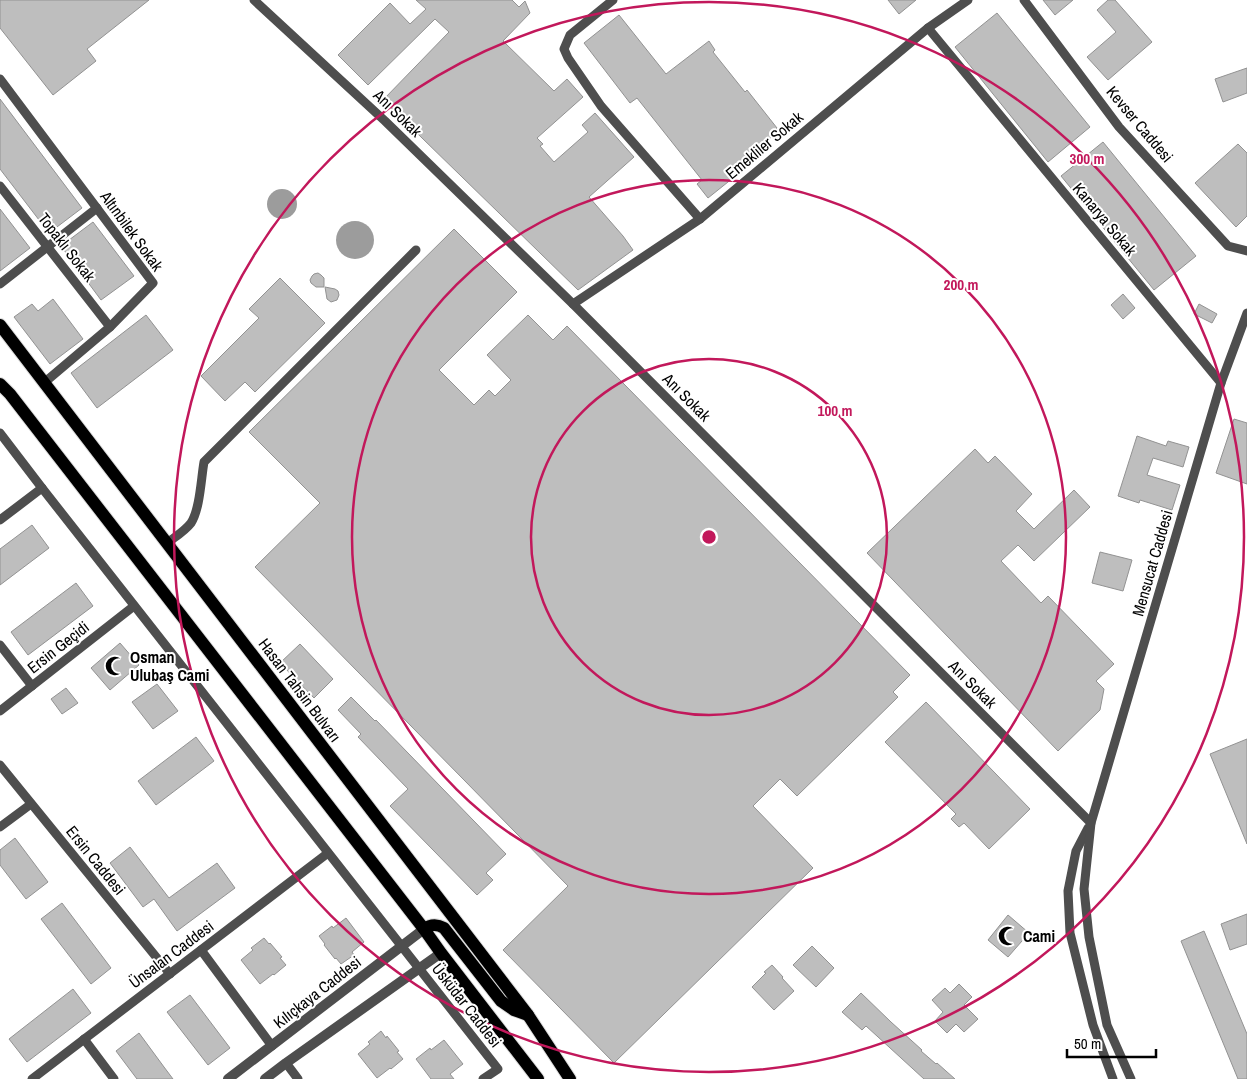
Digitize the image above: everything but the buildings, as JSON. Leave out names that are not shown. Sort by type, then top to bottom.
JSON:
[{"type":"main road","name":"Hasan Tahsin Bulvarı","points":[[0,325],[528,1015],[570,1079]]},
{"type":"main road","points":[[0,384],[10,394],[538,1079]]},
{"type":"main road","points":[[424,929],[432,925],[444,928],[501,1002],[514,1010],[528,1015]]},
{"type":"street","name":"Anı Sokak","points":[[254,0],[385,121],[573,304],[1091,824]]},
{"type":"street","points":[[614,0],[570,35],[564,48],[568,58],[601,106],[700,219]]},
{"type":"street","name":"Emekliler Sokak","points":[[573,304],[700,219],[928,28],[968,0]]},
{"type":"street","name":"Kevser Caddesi","points":[[1024,0],[1119,127],[1228,246],[1247,251]]},
{"type":"street","name":"Kanarya Sokak","points":[[928,28],[1220,383]]},
{"type":"street","name":"Altınbilek Sokak","points":[[0,79],[153,283],[110,327],[44,382]]},
{"type":"street","name":"Topaklı Sokak","points":[[0,186],[110,327]]},
{"type":"street","points":[[0,284],[97,208]]},
{"type":"street","points":[[167,543],[186,528],[193,519],[204,462],[416,250]]},
{"type":"street","name":"Mensucat Caddesi","points":[[1131,1079],[1107,1025],[1089,937],[1084,889],[1091,824],[1220,383],[1247,313]]},
{"type":"street","name":"Üsküdar Caddesi","points":[[0,433],[498,1069],[483,1079]]},
{"type":"street","points":[[0,520],[42,488]]},
{"type":"street","name":"Ersin Geçidi","points":[[0,711],[134,606]]},
{"type":"street","points":[[0,646],[32,686]]},
{"type":"street","name":"Ersin Caddesi","points":[[0,765],[170,974]]},
{"type":"street","points":[[0,827],[31,804]]},
{"type":"street","name":"Mensucat Caddesi","points":[[1091,824],[1076,851],[1068,891],[1070,933],[1093,1025],[1113,1079]]},
{"type":"street","name":"Ünsalan Caddesi","points":[[32,1079],[328,853]]},
{"type":"street","name":"Kılıçkaya Caddesi","points":[[228,1079],[424,929]]},
{"type":"street","points":[[201,950],[272,1046]]},
{"type":"street","points":[[265,1079],[441,953]]},
{"type":"street","points":[[84,1039],[114,1079]]},
{"type":"street","points":[[286,1063],[298,1079]]},
{"type":"shaded area","points":[[282,189],[292,194],[297,204],[292,214],[282,219],[272,214],[267,204],[272,194]]},
{"type":"shaded area","points":[[355,221],[368,227],[374,240],[368,253],[355,259],[342,253],[336,240],[342,227]]},
{"type":"place","name":"Osman Ulubaş Cami","points":[[115,666]]},
{"type":"place","name":"Cami","points":[[1008,936]]}]
